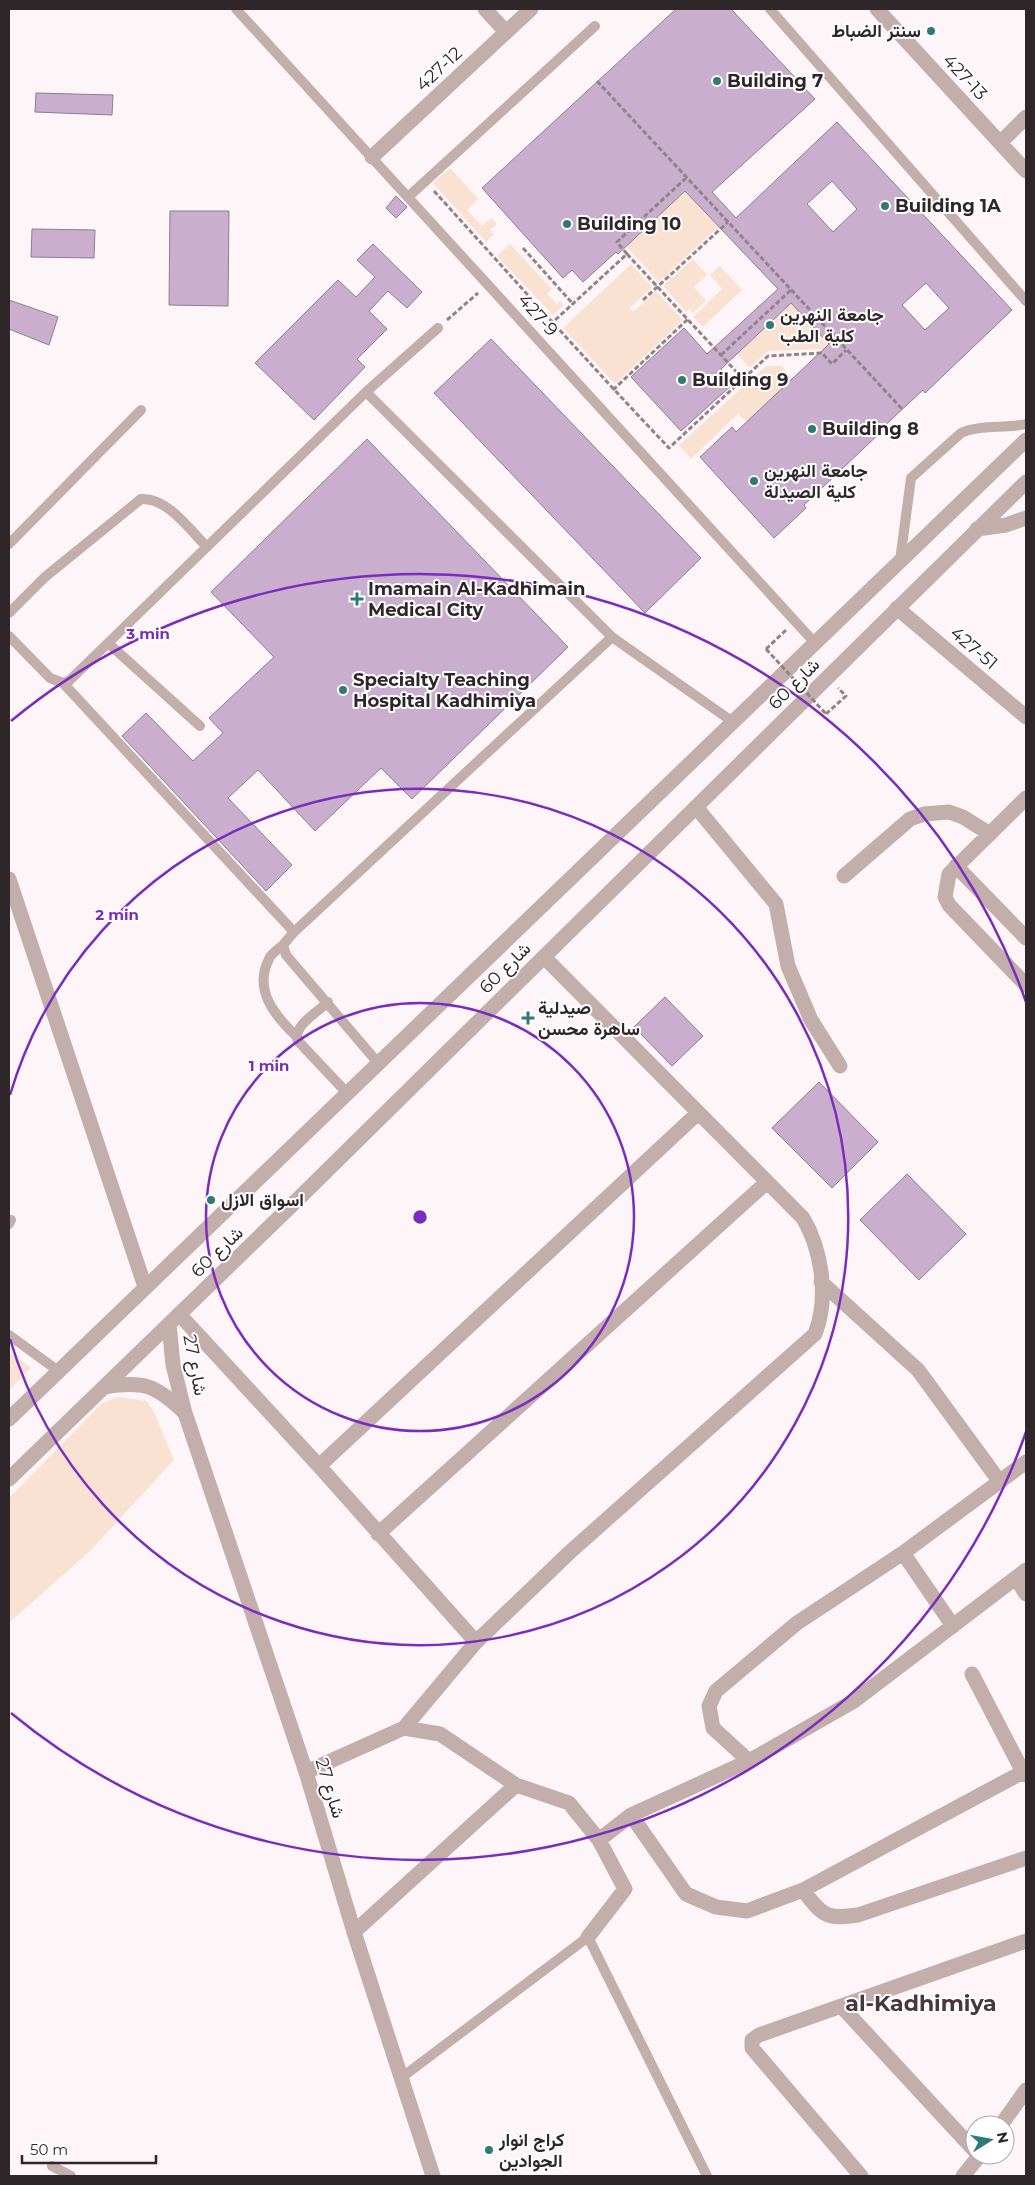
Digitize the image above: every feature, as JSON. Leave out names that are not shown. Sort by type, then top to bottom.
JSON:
[{"type":"street","points":[[485,9],[506,32]]},
{"type":"street","name":"427-12","points":[[372,157],[531,9]]},
{"type":"street","name":"427-13","points":[[877,9],[1026,172]]},
{"type":"street","points":[[1000,143],[1026,117]]},
{"type":"street","name":"شارع 60","points":[[9,1419],[57,1370],[1026,440]]},
{"type":"street","name":"شارع 60","points":[[9,1479],[299,1199],[1026,482]]},
{"type":"street","points":[[977,529],[1006,525],[1026,518]]},
{"type":"street","name":"427-51","points":[[897,608],[1026,717]]},
{"type":"street","points":[[1026,798],[949,874],[945,897],[949,906],[1026,985]]},
{"type":"street","points":[[696,807],[776,904],[788,966],[811,1020],[840,1066]]},
{"type":"street","points":[[844,876],[910,819],[924,814],[949,812],[964,817],[990,834]]},
{"type":"street","points":[[956,866],[1026,938]]},
{"type":"street","points":[[9,879],[145,1287]]},
{"type":"street","points":[[306,1772],[404,1728],[476,1642],[570,1552],[815,1334],[822,1309],[821,1282],[817,1247],[812,1233],[803,1218],[544,957]]},
{"type":"street","points":[[319,1466],[698,1113]]},
{"type":"street","points":[[378,1534],[767,1182]]},
{"type":"street","points":[[821,1282],[918,1370],[1000,1482]]},
{"type":"street","points":[[174,1319],[319,1466],[476,1642]]},
{"type":"street","name":"شارع 27","points":[[174,1319],[174,1365],[185,1412],[306,1772],[354,1932],[433,2176]]},
{"type":"street","name":"شارع 27","points":[[105,1387],[129,1383],[151,1387],[167,1395],[185,1412]]},
{"type":"street","points":[[749,1761],[713,1728],[709,1706],[716,1691],[796,1623],[903,1552],[1026,1462]]},
{"type":"street","points":[[903,1552],[953,1626]]},
{"type":"street","points":[[600,1840],[632,1815],[749,1761],[854,1701],[1021,1574],[1026,1594]]},
{"type":"street","points":[[632,1815],[686,1894],[716,1907],[746,1911],[803,1890],[1024,1773],[972,1674]]},
{"type":"street","points":[[404,1728],[440,1734],[516,1785],[569,1803],[600,1840],[625,1889],[588,1937]]},
{"type":"street","points":[[354,1932],[516,1785]]},
{"type":"street","points":[[803,1890],[818,1911],[826,1916],[838,1918],[858,1915],[1026,1858]]},
{"type":"street","points":[[861,2176],[752,2048],[752,2040],[759,2035],[1026,1941]]},
{"type":"street","points":[[841,2006],[965,2140]]},
{"type":"street","points":[[1008,2115],[1026,2090]]},
{"type":"street","points":[[963,2176],[971,2165]]},
{"type":"lane","name":"427-9","points":[[236,9],[815,643]]},
{"type":"lane","points":[[770,9],[1026,301]]},
{"type":"lane","points":[[408,197],[595,26]]},
{"type":"lane","points":[[63,683],[69,681],[366,392],[438,328]]},
{"type":"lane","points":[[366,392],[612,637],[732,722]]},
{"type":"lane","points":[[9,544],[141,410]]},
{"type":"lane","points":[[900,562],[911,478],[961,433],[972,428],[1011,428],[1026,424]]},
{"type":"lane","points":[[9,613],[45,576],[140,499],[148,498],[171,511],[207,547]]},
{"type":"lane","points":[[9,636],[50,678],[63,683],[294,932]]},
{"type":"lane","points":[[347,1093],[269,1006],[264,994],[264,980],[269,957],[612,637]]},
{"type":"lane","points":[[108,643],[200,726]]},
{"type":"lane","points":[[283,945],[286,955],[378,1063]]},
{"type":"lane","points":[[297,1037],[299,1029],[328,1002]]},
{"type":"lane","points":[[9,1335],[57,1370]]},
{"type":"lane","points":[[401,2078],[588,1937],[707,2176]]},
{"type":"lane","points":[[52,2166],[72,2176]]},
{"type":"path","points":[[598,80],[902,409]]},
{"type":"path","points":[[687,177],[617,242],[742,379]]},
{"type":"path","points":[[425,181],[613,390],[669,448],[768,356],[822,353],[832,364],[846,350]]},
{"type":"path","points":[[644,300],[728,222]]},
{"type":"path","points":[[523,248],[573,304]]},
{"type":"path","points":[[536,337],[627,254]]},
{"type":"path","points":[[438,328],[488,284]]},
{"type":"path","points":[[721,355],[791,290]]},
{"type":"path","points":[[613,390],[688,319]]},
{"type":"path","points":[[787,629],[766,648],[826,714],[846,696]]},
{"type":"shaded area","points":[[450,168],[478,199],[467,210],[482,226],[491,218],[497,224],[490,230],[494,235],[486,242],[433,183]]},
{"type":"shaded area","points":[[685,191],[718,227],[659,282],[626,246]]},
{"type":"shaded area","points":[[510,244],[552,289],[547,294],[557,304],[560,301],[564,305],[553,315],[497,256]]},
{"type":"shaded area","points":[[693,259],[707,275],[694,287],[706,301],[693,313],[690,309],[686,312],[663,286]]},
{"type":"shaded area","points":[[631,264],[652,287],[630,308],[633,312],[656,291],[683,320],[615,384],[563,328]]},
{"type":"shaded area","points":[[720,266],[742,290],[703,327],[693,317],[722,289],[710,275]]},
{"type":"shaded area","points":[[791,303],[836,351],[829,357],[822,349],[768,351],[750,368],[737,354]]},
{"type":"shaded area","points":[[766,366],[782,366],[793,379],[747,422],[738,414],[691,459],[679,445]]},
{"type":"shaded area","points":[[9,1352],[31,1368],[9,1390]]},
{"type":"shaded area","points":[[118,1397],[147,1401],[155,1414],[174,1460],[91,1550],[9,1623],[9,1498],[102,1403]]},
{"type":"building","points":[[676,9],[731,9],[815,99],[712,192],[736,218],[837,122],[1012,310],[925,393],[923,390],[880,430],[881,432],[804,505],[806,508],[774,538],[700,457],[732,427],[736,432],[829,344],[791,303],[721,369],[734,383],[681,431],[631,377],[684,328],[707,354],[778,289],[685,191],[618,254],[616,252],[583,282],[572,270],[563,278],[482,188]],"holes":[[[832,181],[857,209],[833,232],[807,204]],[[926,283],[949,308],[925,330],[902,305]]]},
{"type":"building","points":[[36,93],[113,95],[112,115],[35,112]]},
{"type":"building","points":[[396,196],[407,207],[396,218],[386,208]]},
{"type":"building","points":[[170,211],[229,211],[228,306],[169,305]]},
{"type":"building","points":[[32,229],[95,230],[94,258],[31,257]]},
{"type":"building","points":[[373,244],[422,292],[407,308],[388,291],[369,311],[387,329],[357,359],[365,367],[314,420],[255,363],[338,280],[356,297],[375,277],[357,260]]},
{"type":"building","points":[[9,300],[58,317],[49,345],[9,329]]},
{"type":"building","points":[[491,339],[701,558],[645,613],[434,393]]},
{"type":"building","points":[[367,439],[568,647],[412,799],[381,768],[315,831],[258,770],[228,798],[292,865],[266,891],[122,736],[146,713],[193,761],[223,733],[209,718],[274,657],[211,592]]},
{"type":"building","points":[[665,997],[703,1036],[672,1066],[634,1027]]},
{"type":"building","points":[[819,1082],[878,1142],[832,1188],[772,1128]]},
{"type":"building","points":[[907,1174],[966,1234],[919,1280],[860,1220]]},
{"type":"place","name":"سنتر الضباط","points":[[931,31]]},
{"type":"place","name":"Building 7","points":[[717,81]]},
{"type":"place","name":"Building 1A","points":[[885,206]]},
{"type":"place","name":"Building 10","points":[[567,224]]},
{"type":"place","name":"جامعة النهرين كلية الطب","points":[[770,325]]},
{"type":"place","name":"Building 9","points":[[682,380]]},
{"type":"place","name":"Building 8","points":[[812,429]]},
{"type":"place","name":"جامعة النهرين كلية الصيدلة","points":[[754,481]]},
{"type":"place","name":"Imamain Al-Kadhimain Medical City","points":[[357,599]]},
{"type":"place","name":"Specialty Teaching Hospital Kadhimiya","points":[[343,690]]},
{"type":"place","name":"صيدلية ساهرة محسن","points":[[528,1018]]},
{"type":"place","name":"اسواق الازل","points":[[211,1200]]},
{"type":"place","name":"كراج انوار الجوادين","points":[[489,2150]]},
{"type":"district","name":"al-Kadhimiya","points":[[921,2003]]}]
